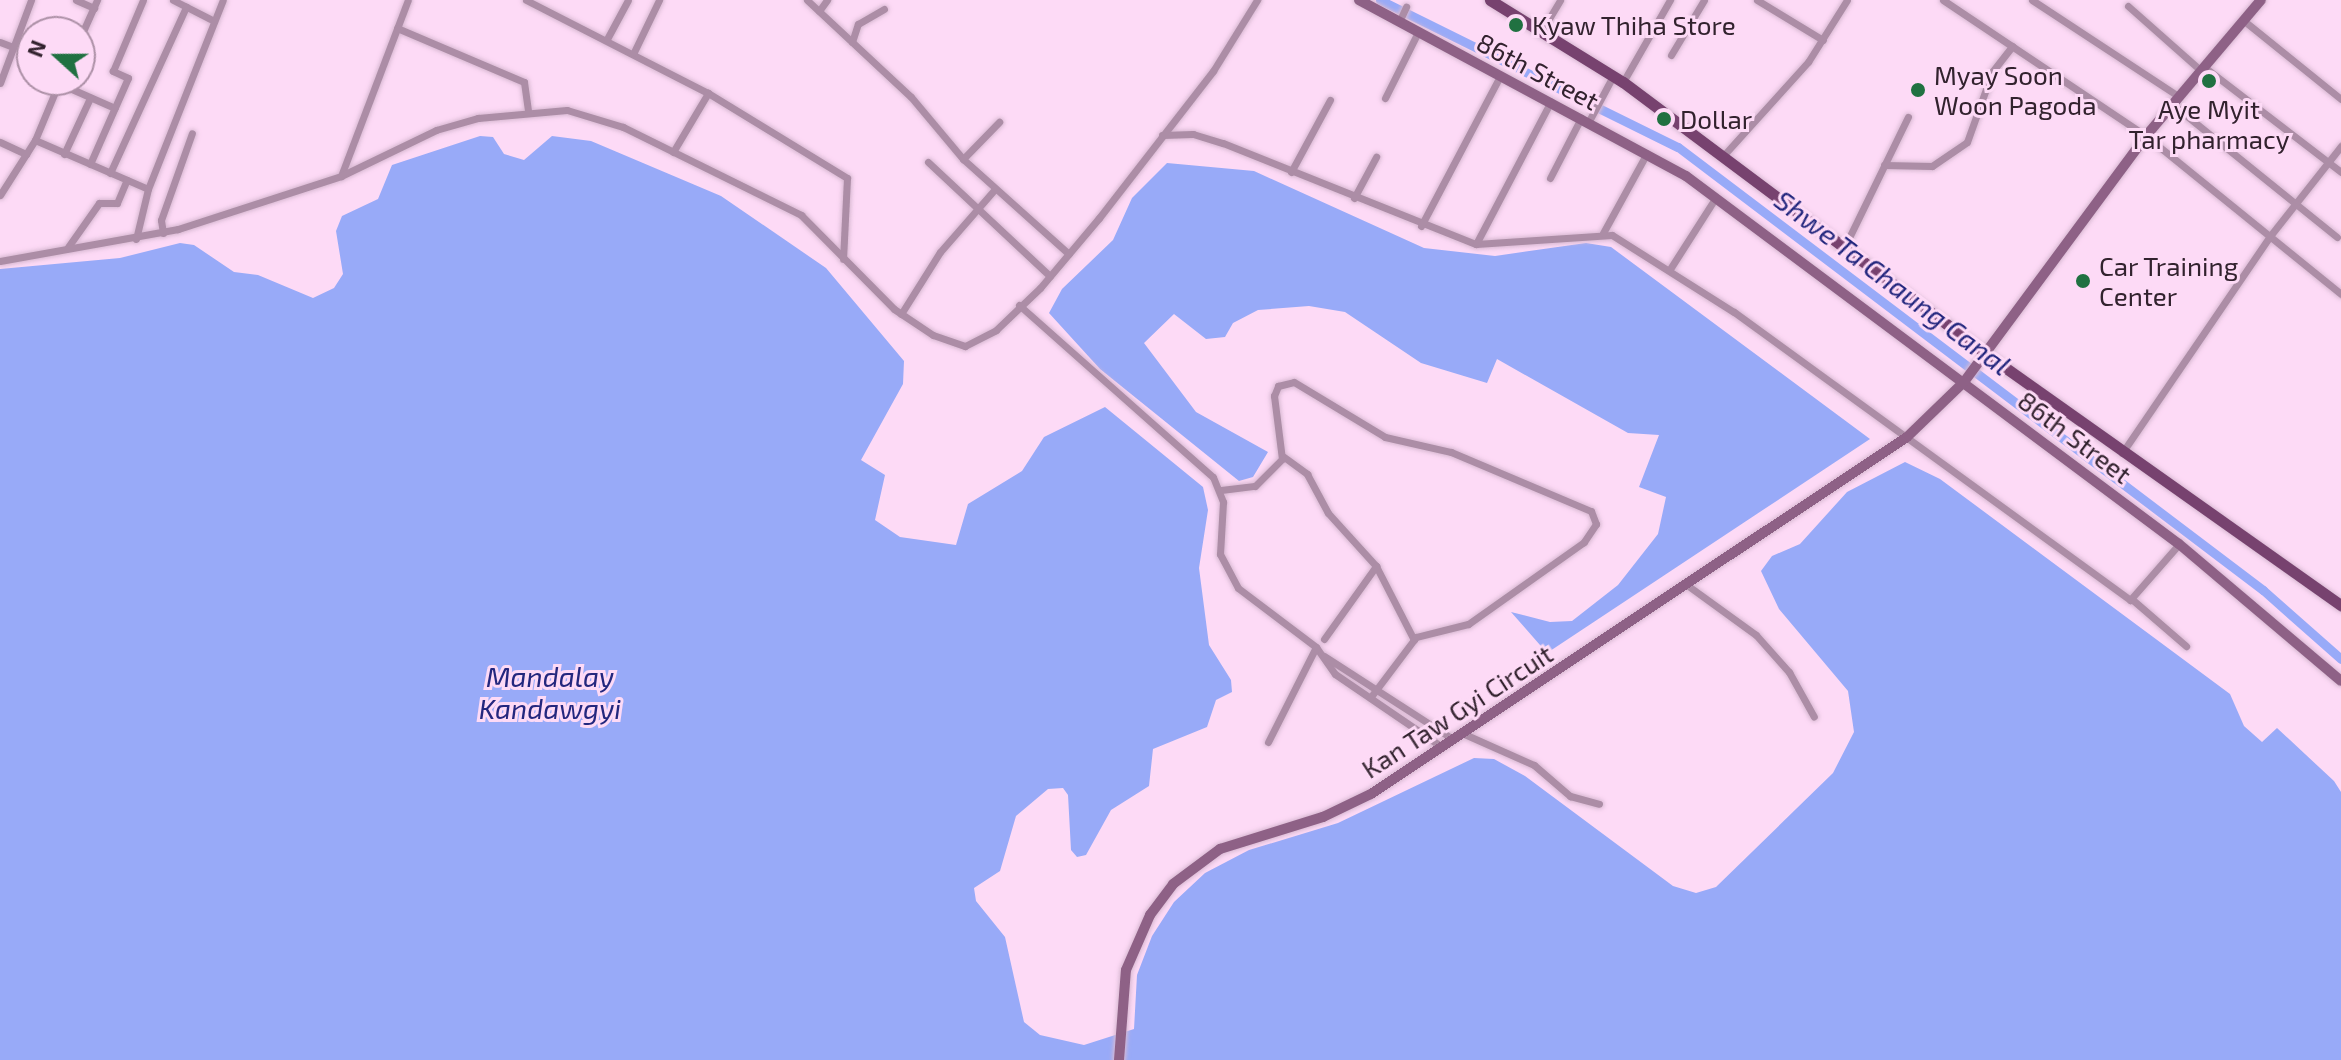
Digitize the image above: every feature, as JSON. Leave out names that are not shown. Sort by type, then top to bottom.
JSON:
[{"type":"main road","points":[[1490,0],[1618,79],[1985,355],[2341,605]]},
{"type":"street","points":[[0,83],[31,0]]},
{"type":"street","points":[[76,0],[96,4]]},
{"type":"street","points":[[90,164],[128,78],[113,71],[143,0]]},
{"type":"street","points":[[173,0],[214,21]]},
{"type":"street","points":[[136,239],[148,189],[223,0]]},
{"type":"street","points":[[341,176],[408,0]]},
{"type":"street","points":[[526,0],[634,52],[708,93],[847,178],[843,259]]},
{"type":"street","points":[[607,39],[628,0]]},
{"type":"street","points":[[634,52],[659,0]]},
{"type":"street","points":[[807,0],[920,106],[963,159],[1069,254]]},
{"type":"street","points":[[819,11],[827,0]]},
{"type":"street","points":[[0,261],[163,233],[341,176],[436,130],[528,112],[595,118],[673,152],[801,215],[901,314],[965,346],[996,330],[1069,254],[1213,71],[1257,0]]},
{"type":"street","name":"86th Street","points":[[1359,0],[1403,14],[1418,32],[1500,76],[1551,101],[1590,114],[1716,197],[2179,544],[2341,681]]},
{"type":"street","points":[[1541,32],[1560,0]]},
{"type":"street","points":[[1550,178],[1590,114],[1618,79],[1670,0]]},
{"type":"street","points":[[1671,55],[1704,0]]},
{"type":"street","points":[[1757,0],[1823,40]]},
{"type":"street","points":[[1723,156],[1823,40],[1847,0]]},
{"type":"street","points":[[1943,0],[2146,136],[2341,294]]},
{"type":"street","points":[[1960,11],[1967,0]]},
{"type":"street","points":[[2032,0],[2175,100],[2337,237]]},
{"type":"street","name":"Kan Taw Gyi Circuit","points":[[1119,1060],[1126,970],[1150,915],[1173,884],[1220,849],[1342,810],[1442,747],[1907,437],[1964,381],[2146,136],[2261,0]]},
{"type":"street","points":[[2128,6],[2202,68],[2341,172]]},
{"type":"street","points":[[110,173],[186,7]]},
{"type":"street","points":[[852,42],[858,24],[884,9]]},
{"type":"street","points":[[2243,20],[2341,99]]},
{"type":"street","points":[[397,28],[524,82],[528,112]]},
{"type":"street","points":[[1385,98],[1418,32]]},
{"type":"street","points":[[0,42],[13,47]]},
{"type":"street","points":[[1884,165],[1932,166],[1967,142],[1992,72],[2012,46]]},
{"type":"street","points":[[1421,226],[1500,76]]},
{"type":"street","points":[[673,152],[708,93]]},
{"type":"street","points":[[1,189],[35,140],[53,96]]},
{"type":"street","points":[[86,96],[115,108]]},
{"type":"street","points":[[64,154],[90,98]]},
{"type":"street","points":[[1291,172],[1330,100]]},
{"type":"street","points":[[1476,244],[1551,101]]},
{"type":"street","points":[[1844,248],[1908,117]]},
{"type":"street","points":[[963,159],[999,122]]},
{"type":"street","points":[[163,233],[161,220],[192,133]]},
{"type":"street","points":[[1162,135],[1193,134],[1421,226],[1476,244],[1603,233],[1670,269],[2134,601],[2186,646]]},
{"type":"street","points":[[35,140],[148,189]]},
{"type":"street","points":[[0,142],[26,154]]},
{"type":"street","points":[[2122,453],[2270,236],[2341,146]]},
{"type":"street","points":[[1603,233],[1647,153]]},
{"type":"street","points":[[1354,198],[1376,157]]},
{"type":"street","points":[[928,162],[1050,276]]},
{"type":"street","points":[[67,249],[99,203],[117,203],[127,180]]},
{"type":"street","points":[[901,314],[977,207],[995,189]]},
{"type":"street","points":[[1670,269],[1716,197]]},
{"type":"street","points":[[1019,305],[1207,470],[1221,490],[1220,554],[1231,579],[1316,647],[1335,674],[1442,747]]},
{"type":"street","points":[[1370,698],[1414,640],[1468,624],[1584,542],[1594,529],[1594,516],[1451,452],[1385,437],[1294,382],[1278,386],[1274,396],[1284,457],[1307,474],[1328,513],[1376,566],[1414,640]]},
{"type":"street","points":[[1221,490],[1255,486],[1284,457]]},
{"type":"street","points":[[2134,601],[2179,544]]},
{"type":"street","points":[[1324,639],[1376,566]]},
{"type":"street","points":[[1687,585],[1756,635],[1789,672],[1814,717]]},
{"type":"street","points":[[1268,742],[1316,647]]},
{"type":"street","points":[[1324,656],[1457,736],[1534,765],[1570,796],[1599,804]]},
{"type":"water","name":"Mandalay Kandawgyi","points":[[480,136],[493,137],[504,154],[524,160],[552,136],[591,141],[721,196],[826,268],[904,361],[903,384],[861,460],[885,475],[875,520],[900,537],[956,545],[968,504],[1022,471],[1044,437],[1105,407],[1203,487],[1208,510],[1199,568],[1209,645],[1231,680],[1232,692],[1216,700],[1207,727],[1153,749],[1149,786],[1111,810],[1086,855],[1077,857],[1071,850],[1068,795],[1063,788],[1048,789],[1016,816],[1000,871],[974,888],[976,901],[1005,937],[1024,1022],[1040,1035],[1084,1045],[1134,1029],[1137,975],[1152,936],[1174,902],[1205,873],[1249,850],[1338,823],[1474,758],[1494,759],[1525,776],[1673,886],[1696,893],[1716,887],[1833,773],[1854,732],[1848,691],[1779,609],[1761,571],[1772,556],[1800,544],[1847,492],[1905,462],[1940,479],[2230,694],[2244,726],[2262,742],[2277,728],[2334,781],[2341,792],[2341,1060],[0,1060],[0,269],[120,258],[180,243],[194,245],[234,272],[258,275],[313,298],[334,288],[343,274],[336,231],[342,216],[378,199],[392,165]]},
{"type":"water","points":[[1167,163],[1254,171],[1424,248],[1495,256],[1586,243],[1611,247],[1870,439],[1547,653],[1511,612],[1550,622],[1572,621],[1618,585],[1658,534],[1666,497],[1639,487],[1659,435],[1628,433],[1497,359],[1487,383],[1421,363],[1345,312],[1309,306],[1258,310],[1233,323],[1225,337],[1206,339],[1174,314],[1144,343],[1196,412],[1268,452],[1253,477],[1239,481],[1100,369],[1049,313],[1062,289],[1113,240],[1132,198]]},
{"type":"waterway","name":"Shwe Ta Chaung Canal","points":[[1380,0],[1678,147],[2263,590],[2341,659]]},
{"type":"place","name":"Kyaw Thiha Store","points":[[1516,25]]},
{"type":"place","name":"Aye Myit Tar pharmacy","points":[[2209,81]]},
{"type":"place","name":"Myay Soon Woon Pagoda","points":[[1918,90]]},
{"type":"place","name":"Dollar","points":[[1664,119]]},
{"type":"place","name":"Car Training Center","points":[[2083,281]]}]
